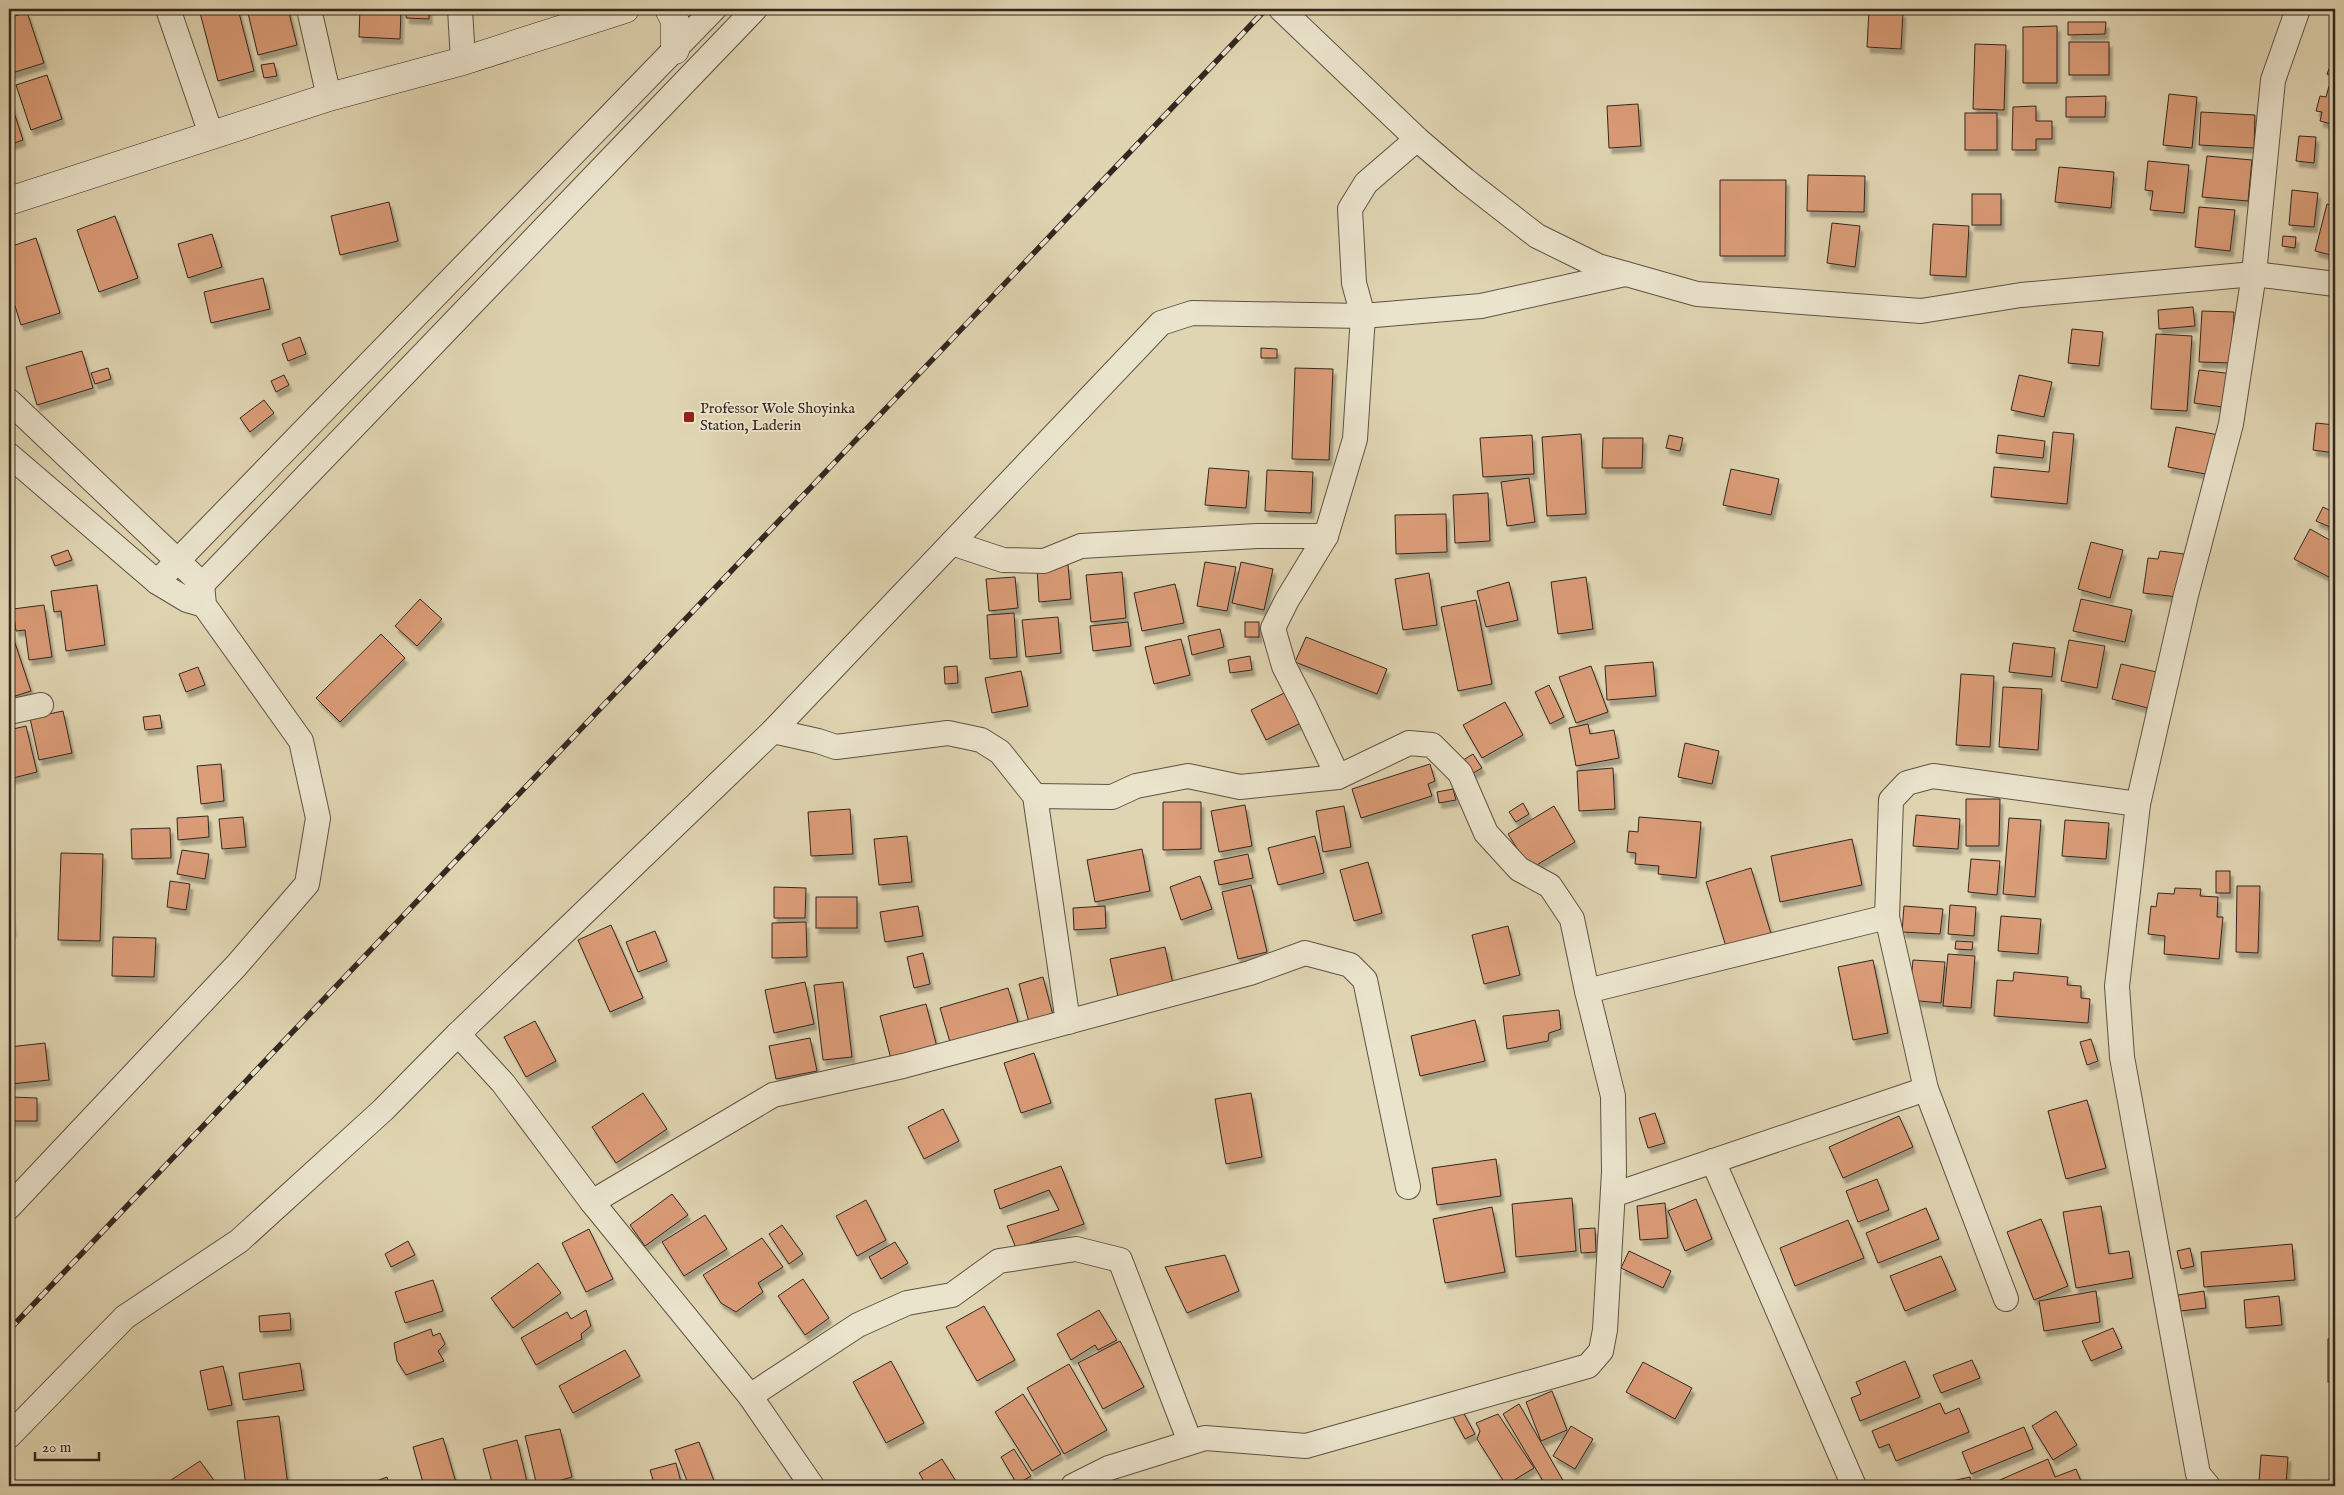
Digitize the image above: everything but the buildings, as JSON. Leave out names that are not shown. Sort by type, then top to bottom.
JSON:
[{"type":"street","points":[[168,9],[211,134]]},
{"type":"street","points":[[308,9],[329,97]]},
{"type":"street","points":[[460,9],[463,62]]},
{"type":"street","points":[[9,201],[329,97],[463,62],[625,9]]},
{"type":"street","points":[[669,9],[675,22],[675,50]]},
{"type":"street","points":[[157,582],[714,9]]},
{"type":"street","points":[[198,597],[662,104],[755,9]]},
{"type":"street","points":[[1281,9],[1417,139],[1465,180],[1537,236],[1598,266],[1697,294],[1921,311],[2021,295],[2254,274],[2335,284]]},
{"type":"street","points":[[2208,1486],[2198,1474],[2122,1057],[2117,986],[2138,804],[2186,595],[2231,424],[2254,274],[2273,80],[2298,9]]},
{"type":"street","points":[[642,85],[662,104]]},
{"type":"street","points":[[1338,777],[1306,707],[1284,666],[1273,628],[1287,600],[1326,536],[1355,439],[1363,316],[1354,282],[1350,209],[1366,183],[1417,139]]},
{"type":"street","points":[[9,1436],[125,1317],[239,1242],[383,1110],[458,1034],[773,731],[1161,323],[1192,313],[1363,316],[1481,306],[1625,274]]},
{"type":"street","points":[[9,401],[178,561],[198,597],[301,741],[318,818],[307,884],[236,966],[9,1207]]},
{"type":"street","points":[[14,465],[157,582],[198,597]]},
{"type":"street","points":[[952,543],[1003,560],[1044,561],[1081,546],[1257,536],[1326,536]]},
{"type":"street","points":[[9,712],[41,705]]},
{"type":"street","points":[[773,731],[836,747],[948,733],[981,740],[1000,752],[1035,796],[1068,1022]]},
{"type":"street","points":[[1035,796],[1112,797],[1136,786],[1188,776],[1240,787],[1338,777],[1409,742],[1432,745],[1460,773],[1486,833],[1519,869],[1550,886],[1572,919],[1587,992],[1613,1096],[1613,1195],[1604,1330],[1601,1351],[1588,1366],[1306,1446],[1206,1438],[1109,1468],[1073,1486]]},
{"type":"street","points":[[2006,1299],[1926,1089],[1887,917],[1890,800],[1907,783],[1933,776],[2138,804]]},
{"type":"street","points":[[1587,992],[1887,917]]},
{"type":"street","points":[[592,1202],[773,1095],[903,1066],[1068,1022],[1250,973],[1305,953],[1350,965],[1365,980],[1408,1187]]},
{"type":"street","points":[[458,1034],[503,1083],[592,1202],[750,1396],[812,1486]]},
{"type":"street","points":[[1613,1195],[1926,1089]]},
{"type":"street","points":[[1713,1160],[1854,1486]]},
{"type":"street","points":[[750,1396],[858,1325],[907,1303],[952,1294],[999,1261],[1076,1249],[1120,1260],[1190,1442]]},
{"type":"railway","points":[[9,1330],[1266,9]]},
{"type":"place","name":"Professor Wole Shoyinka Station, Laderin","points":[[689,417]]}]
